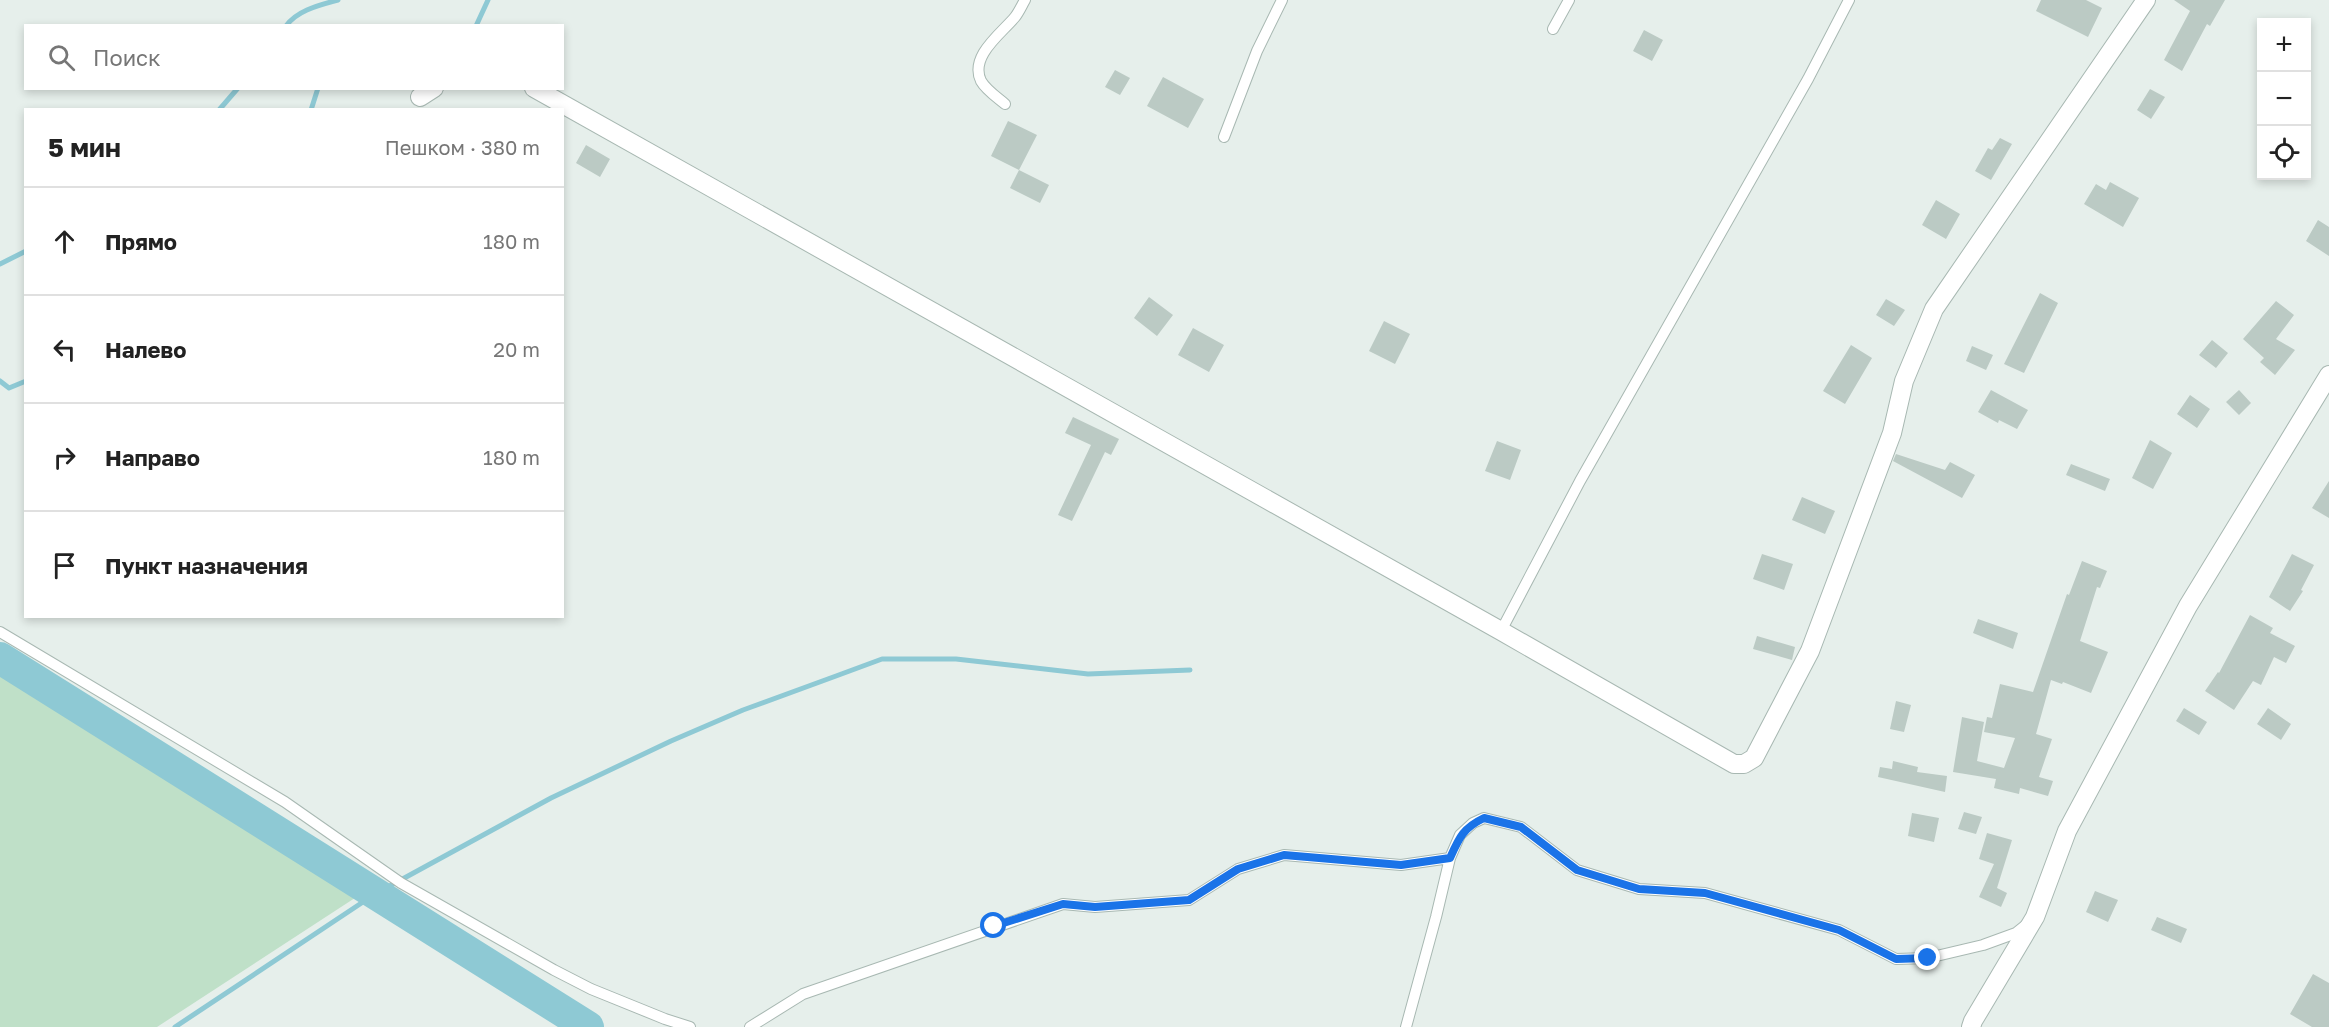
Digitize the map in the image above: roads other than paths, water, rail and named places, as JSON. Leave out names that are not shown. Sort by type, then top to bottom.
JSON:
[{"type":"street","points":[[538,90],[1734,764],[1744,764],[1754,758],[1810,651],[1892,433],[1904,381],[1934,309],[2146,0]]},
{"type":"street","points":[[1971,1027],[1972,1021],[2035,916],[2067,831],[2183,616],[2329,375]]},
{"type":"lane","points":[[1005,105],[982,82],[979,74],[981,60],[993,40],[1016,16],[1025,0]]},
{"type":"lane","points":[[1224,137],[1257,51],[1282,0]]},
{"type":"lane","points":[[1553,29],[1569,0]]},
{"type":"lane","points":[[1501,631],[1580,481],[1808,79],[1848,0]]},
{"type":"lane","points":[[0,632],[285,802],[401,883],[554,970],[612,998],[690,1027]]},
{"type":"lane","points":[[1406,1027],[1450,858],[1460,835],[1473,823],[1484,818],[1521,827],[1577,870],[1639,889],[1705,893],[1839,930],[1896,959],[1928,958],[1983,945],[2016,933],[2035,916]]},
{"type":"lane","points":[[750,1027],[803,994],[1063,904],[1095,907],[1189,900],[1238,869],[1284,855],[1401,865],[1450,858]]},
{"type":"waterway","points":[[288,24],[303,12],[338,0]]},
{"type":"waterway","points":[[477,24],[488,0]]},
{"type":"waterway","points":[[221,108],[236,90]]},
{"type":"waterway","points":[[312,108],[317,90]]},
{"type":"waterway","points":[[0,264],[24,252]]},
{"type":"waterway","points":[[0,381],[9,388],[24,382]]},
{"type":"waterway","points":[[0,658],[588,1027]]},
{"type":"waterway","points":[[175,1027],[375,894],[551,798],[671,741],[743,710],[882,659],[956,659],[1088,674],[1190,670]]}]
